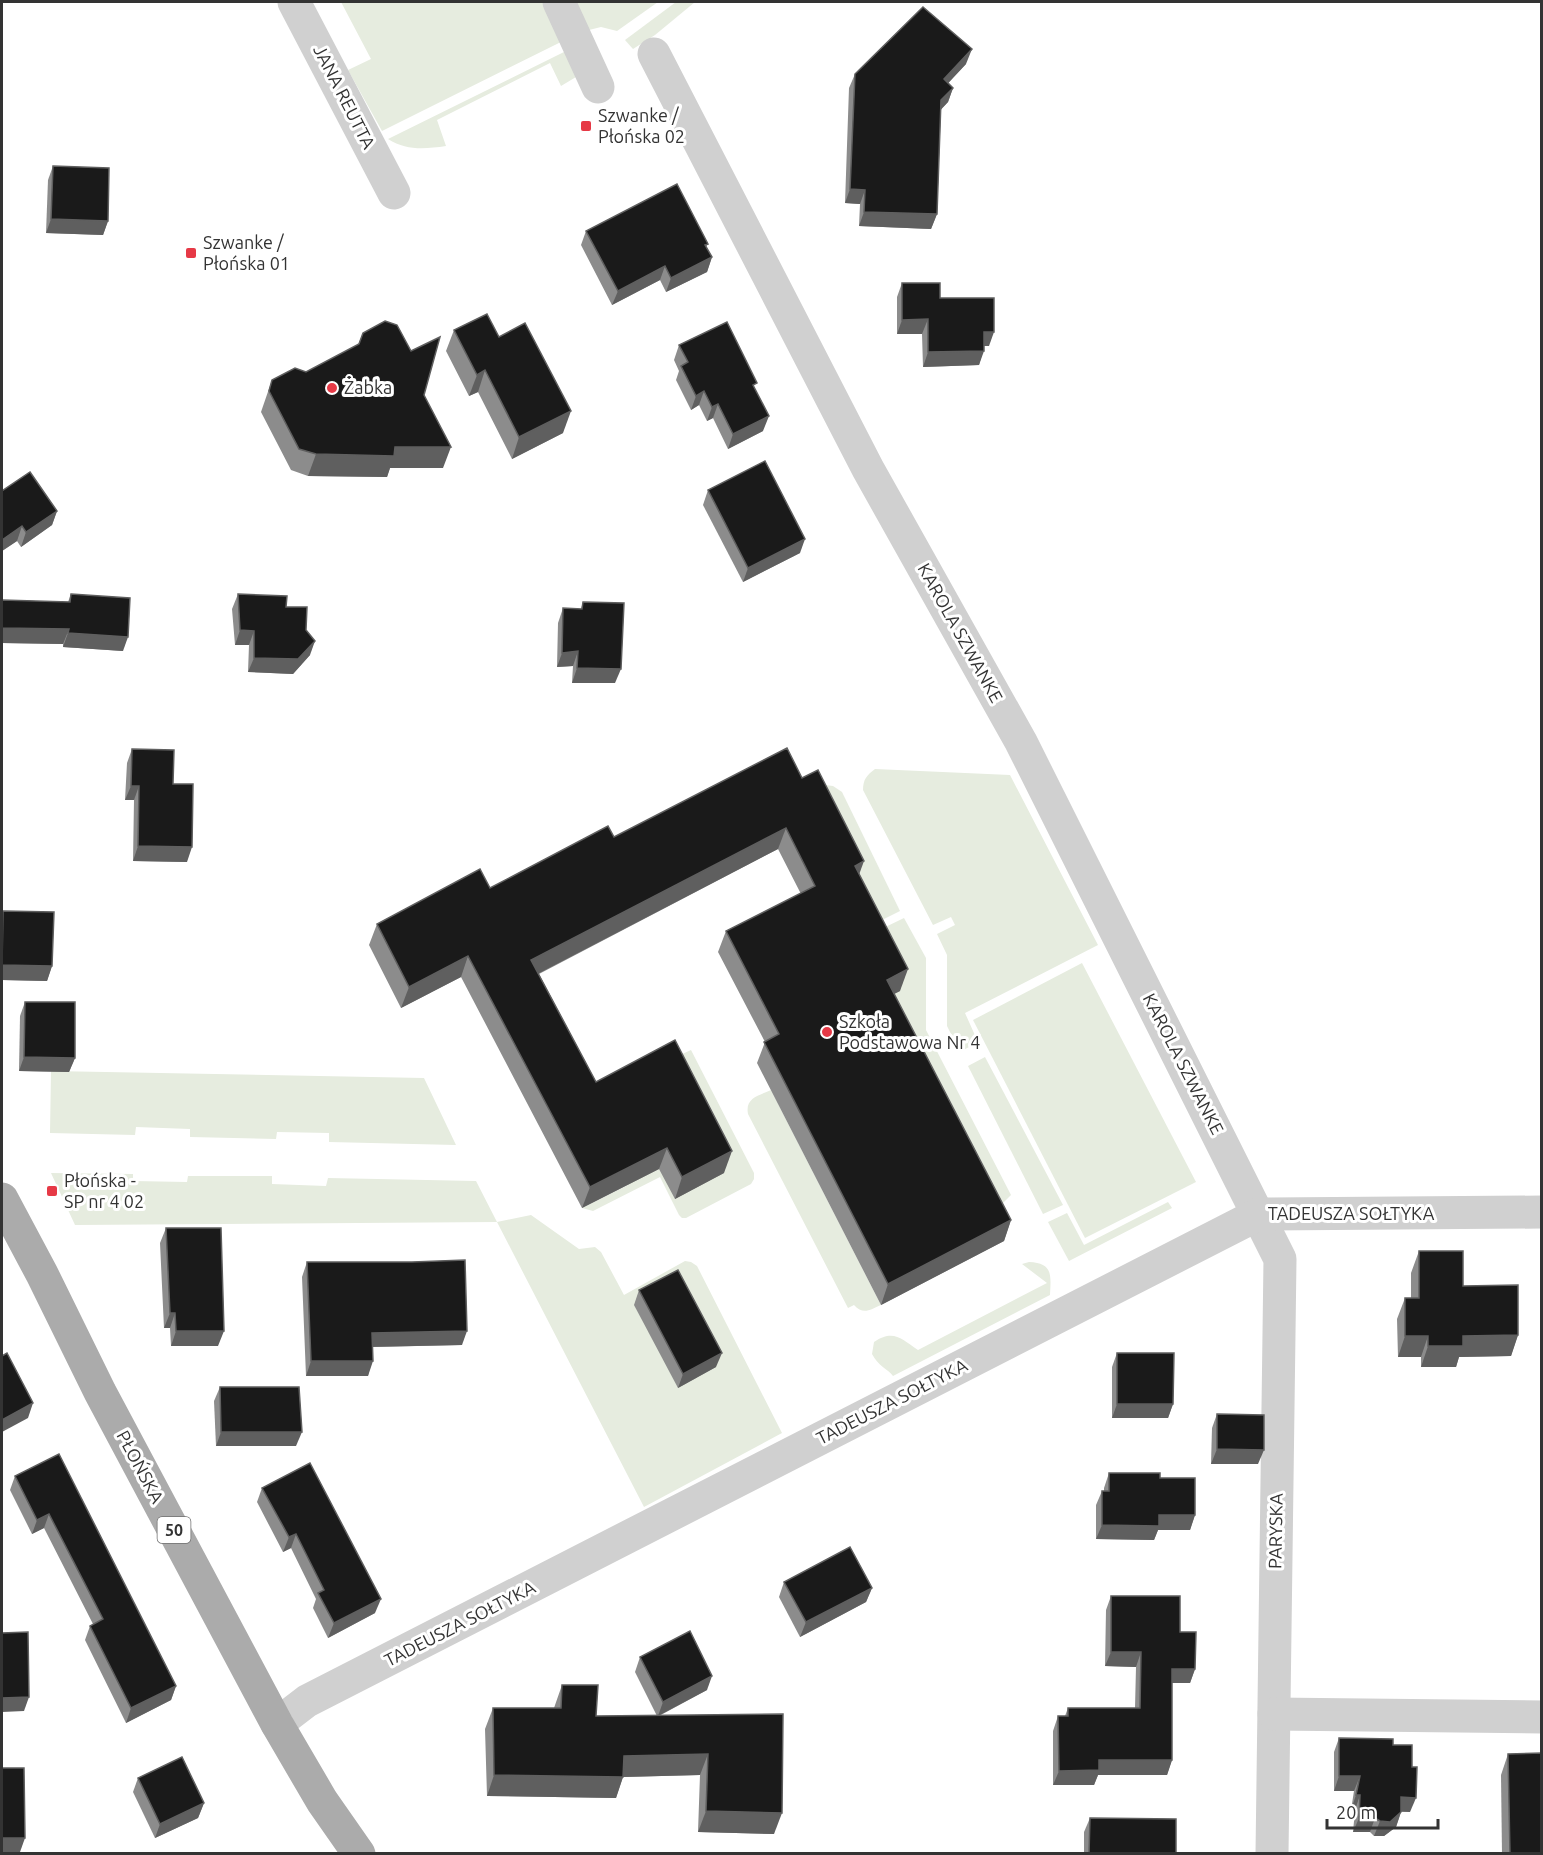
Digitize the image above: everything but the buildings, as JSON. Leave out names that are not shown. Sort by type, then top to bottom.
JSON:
[{"type":"main road","name":"PŁOŃSKA","points":[[2,1199],[100,1392],[277,1724],[322,1801],[360,1854]]},
{"type":"street","name":"JANA REUTTA","points":[[294,2],[394,193]]},
{"type":"street","points":[[560,2],[598,87]]},
{"type":"street","name":"KAROLA SZWANKE","points":[[654,54],[868,469],[1021,742],[1259,1214]]},
{"type":"street","name":"TADEUSZA SOŁTYKA","points":[[277,1724],[307,1701],[1259,1214],[1542,1212]]},
{"type":"street","name":"PARYSKA","points":[[1259,1214],[1280,1259],[1272,1854]]},
{"type":"street","points":[[1274,1714],[1542,1717]]},
{"type":"shaded area","points":[[341,2],[549,2],[567,39],[382,131],[348,70],[371,59]]},
{"type":"shaded area","points":[[571,2],[658,2],[617,31],[601,27],[585,31]]},
{"type":"shaded area","points":[[676,2],[695,2],[655,35],[633,49],[625,40]]},
{"type":"shaded area","points":[[570,49],[576,77],[561,86],[550,63],[437,120],[446,146],[409,147],[388,139]]},
{"type":"shaded area","points":[[875,769],[1010,775],[1098,945],[965,1013],[978,1042],[960,1052],[947,1026],[947,955],[937,934],[955,925],[951,917],[933,925],[863,790],[866,778]]},
{"type":"shaded area","points":[[825,785],[833,786],[842,792],[900,911],[868,927]]},
{"type":"shaded area","points":[[904,918],[926,958],[926,1030],[1011,1195],[990,1216],[880,1001],[871,934]]},
{"type":"shaded area","points":[[1082,963],[1196,1182],[1085,1238],[973,1020]]},
{"type":"shaded area","points":[[691,1050],[754,1173],[751,1184],[686,1218],[679,1215],[660,1177],[593,1211],[582,1208],[628,1185],[667,1061]]},
{"type":"shaded area","points":[[985,1057],[1063,1205],[1043,1214],[968,1066]]},
{"type":"shaded area","points":[[51,1071],[424,1078],[456,1145],[329,1142],[329,1133],[277,1132],[276,1139],[190,1137],[190,1129],[136,1127],[135,1135],[50,1133]]},
{"type":"shaded area","points":[[771,1090],[881,1305],[873,1309],[860,1310],[854,1305],[848,1308],[748,1114],[748,1104],[757,1096]]},
{"type":"shaded area","points":[[51,1173],[133,1174],[133,1181],[187,1182],[188,1176],[272,1176],[272,1184],[326,1186],[328,1178],[476,1181],[497,1222],[75,1225]]},
{"type":"shaded area","points":[[1168,1202],[1172,1208],[1069,1261],[1048,1222],[1067,1213],[1084,1245]]},
{"type":"shaded area","points":[[531,1215],[579,1249],[595,1247],[601,1252],[624,1295],[685,1261],[697,1266],[782,1433],[644,1507],[497,1222]]},
{"type":"shaded area","points":[[1029,1262],[1043,1265],[1049,1271],[1050,1295],[893,1376],[874,1358],[872,1354],[874,1342],[881,1338],[897,1337],[918,1350],[1047,1283],[1022,1264]]},
{"type":"place","name":"Szwanke / Płońska 02","points":[[586,126]]},
{"type":"place","name":"Szwanke / Płońska 01","points":[[191,253]]},
{"type":"place","name":"Żabka","points":[[332,388]]},
{"type":"place","name":"Szkoła Podstawowa Nr 4","points":[[827,1032]]},
{"type":"place","name":"Płońska - SP nr 4 02","points":[[52,1191]]}]
